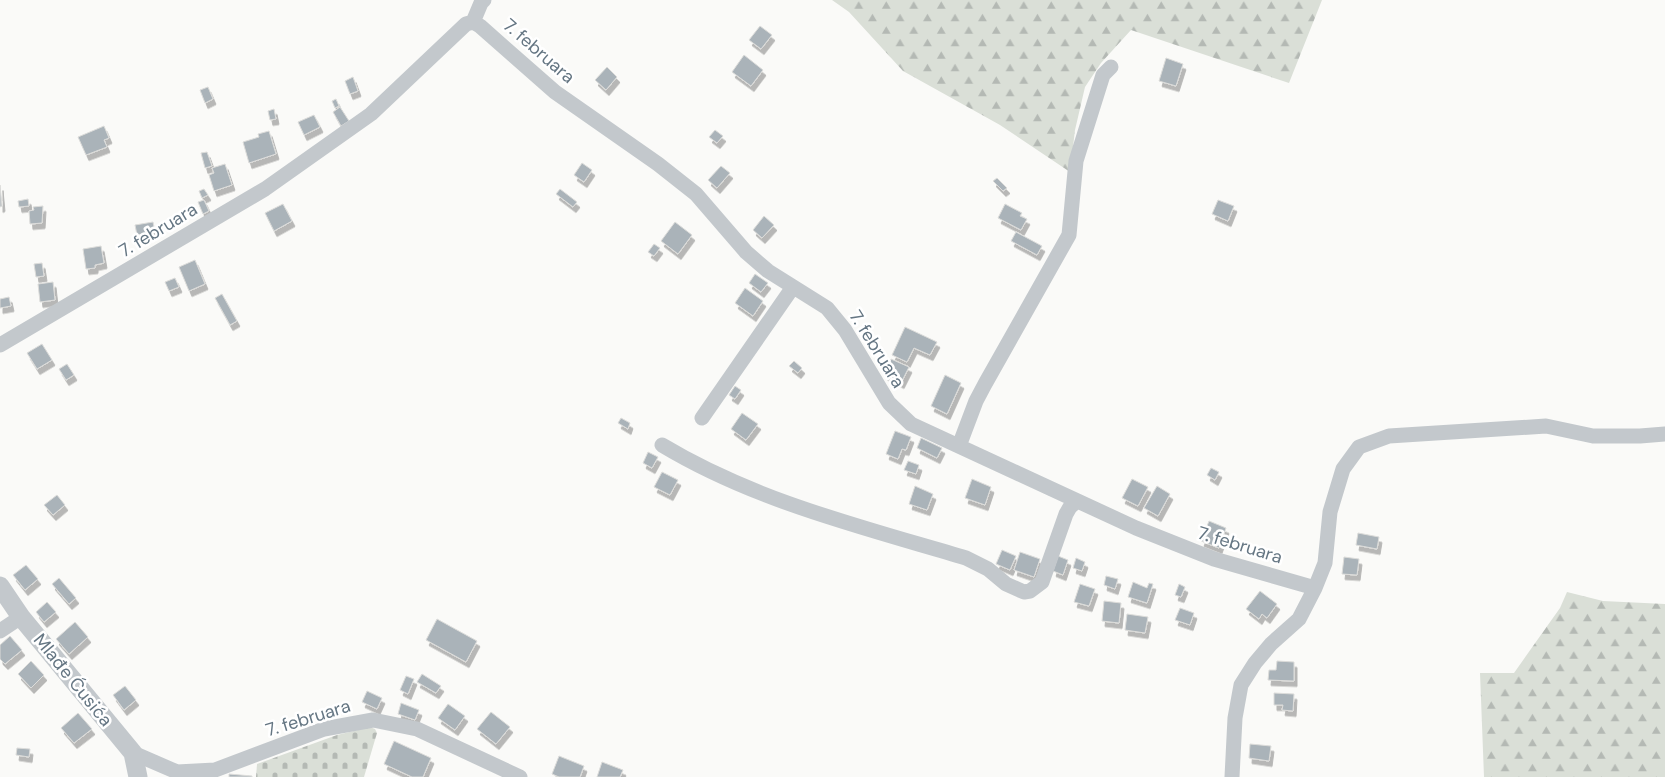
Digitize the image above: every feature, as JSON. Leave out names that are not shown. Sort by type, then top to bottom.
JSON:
[{"type":"street","points":[[473,22],[484,0]]},
{"type":"street","name":"7. februara","points":[[0,345],[265,189],[370,114],[466,24],[473,22],[480,26],[555,92],[658,164],[696,194],[746,252],[768,270],[828,308],[838,319],[889,403],[911,424],[1136,528],[1214,558],[1315,588]]},
{"type":"street","points":[[959,446],[976,401],[1069,235],[1078,156],[1103,75],[1111,67]]},
{"type":"street","points":[[702,418],[794,287]]},
{"type":"street","points":[[1232,777],[1235,718],[1241,685],[1255,663],[1271,644],[1299,619],[1315,588],[1325,563],[1330,512],[1342,469],[1359,447],[1390,436],[1546,426],[1593,436],[1665,434]]},
{"type":"street","points":[[662,445],[710,472],[790,504],[966,558],[988,569],[1006,584],[1024,592],[1030,591],[1042,582],[1066,514],[1077,501]]},
{"type":"street","name":"Mlađe Ćusića","points":[[0,586],[21,617],[133,753],[138,777]]},
{"type":"street","points":[[0,631],[21,617]]},
{"type":"street","name":"7. februara","points":[[133,753],[177,772],[215,770],[324,729],[374,720],[417,729],[520,777]]},
{"type":"street","points":[[138,777],[147,766],[153,763]]},
{"type":"green space","points":[[832,0],[1322,0],[1289,83],[1131,30],[1101,63],[1085,87],[1075,130],[1070,172],[1000,125],[903,71],[849,12]]},
{"type":"green space","points":[[1567,592],[1603,601],[1665,604],[1665,777],[1484,777],[1480,673],[1514,673],[1560,608]]},
{"type":"green space","points":[[370,727],[375,729],[377,733],[364,777],[256,777],[257,764],[337,735]]},
{"type":"building","points":[[760,26],[772,35],[761,49],[749,40]]},
{"type":"building","points":[[744,55],[763,70],[751,86],[732,72]]},
{"type":"building","points":[[1166,58],[1183,64],[1176,86],[1159,81]]},
{"type":"building","points":[[607,67],[617,77],[606,90],[595,80]]},
{"type":"building","points":[[353,77],[358,91],[350,94],[345,81]]},
{"type":"building","points":[[208,87],[213,99],[205,103],[200,90]]},
{"type":"building","points":[[336,99],[339,106],[335,108],[332,101]]},
{"type":"building","points":[[340,107],[349,121],[341,126],[333,112]]},
{"type":"building","points":[[274,109],[276,119],[270,120],[268,111]]},
{"type":"building","points":[[314,115],[320,127],[304,135],[298,122]]},
{"type":"building","points":[[104,126],[109,138],[104,140],[107,147],[86,155],[78,137]]},
{"type":"building","points":[[715,130],[723,136],[717,143],[709,137]]},
{"type":"building","points":[[269,131],[276,154],[249,163],[243,142],[259,137],[258,134]]},
{"type":"building","points":[[207,152],[212,166],[205,168],[201,153]]},
{"type":"building","points":[[582,163],[592,170],[584,182],[574,175]]},
{"type":"building","points":[[225,164],[232,185],[214,191],[209,175],[214,173],[212,168]]},
{"type":"building","points":[[721,166],[730,173],[717,188],[708,180]]},
{"type":"building","points":[[997,178],[1007,188],[1003,191],[993,181]]},
{"type":"building","points":[[0,185],[2,206],[0,207]]},
{"type":"building","points":[[204,189],[208,195],[202,198],[199,191]]},
{"type":"building","points":[[560,189],[577,202],[573,207],[556,194]]},
{"type":"building","points":[[28,199],[29,206],[19,207],[18,201]]},
{"type":"building","points":[[204,200],[209,211],[203,214],[198,202]]},
{"type":"building","points":[[1218,200],[1234,206],[1228,221],[1212,214]]},
{"type":"building","points":[[283,204],[292,221],[274,231],[265,213]]},
{"type":"building","points":[[1005,204],[1022,213],[1020,216],[1027,219],[1021,230],[998,218]]},
{"type":"building","points":[[43,206],[42,223],[30,224],[29,211],[34,210],[33,207]]},
{"type":"building","points":[[764,216],[774,225],[762,238],[753,230]]},
{"type":"building","points":[[153,222],[155,232],[137,235],[135,225]]},
{"type":"building","points":[[675,222],[692,235],[678,254],[661,241]]},
{"type":"building","points":[[1016,232],[1042,246],[1037,255],[1011,241]]},
{"type":"building","points":[[654,244],[660,248],[654,256],[648,252]]},
{"type":"building","points":[[101,246],[104,263],[95,265],[95,268],[86,269],[83,249]]},
{"type":"building","points":[[195,260],[205,284],[189,291],[179,267]]},
{"type":"building","points":[[42,263],[44,276],[36,277],[34,264]]},
{"type":"building","points":[[755,274],[768,283],[761,292],[749,283]]},
{"type":"building","points":[[175,278],[179,287],[169,291],[165,282]]},
{"type":"building","points":[[53,282],[55,300],[40,302],[38,284]]},
{"type":"building","points":[[745,288],[763,301],[753,316],[735,303]]},
{"type":"building","points":[[222,294],[237,321],[230,325],[215,298]]},
{"type":"building","points":[[9,297],[11,306],[0,308],[0,299]]},
{"type":"building","points":[[905,327],[937,342],[930,355],[914,348],[907,362],[892,355]]},
{"type":"building","points":[[42,344],[52,360],[37,369],[27,353]]},
{"type":"building","points":[[891,359],[909,367],[901,383],[884,374]]},
{"type":"building","points":[[794,361],[802,368],[798,373],[789,366]]},
{"type":"building","points":[[67,364],[74,375],[66,380],[59,369]]},
{"type":"building","points":[[945,375],[961,383],[947,414],[931,406]]},
{"type":"building","points":[[735,386],[741,390],[735,399],[729,395]]},
{"type":"building","points":[[742,413],[758,424],[746,440],[731,429]]},
{"type":"building","points":[[621,418],[630,423],[628,429],[618,423]]},
{"type":"building","points":[[895,431],[911,437],[906,450],[902,449],[898,459],[886,454]]},
{"type":"building","points":[[921,438],[942,448],[937,458],[917,448]]},
{"type":"building","points":[[648,452],[658,457],[652,468],[643,463]]},
{"type":"building","points":[[908,461],[919,465],[916,474],[904,470]]},
{"type":"building","points":[[1211,468],[1219,472],[1215,480],[1207,475]]},
{"type":"building","points":[[662,472],[678,480],[670,495],[654,487]]},
{"type":"building","points":[[972,479],[991,487],[985,505],[965,498]]},
{"type":"building","points":[[1132,479],[1148,487],[1138,506],[1122,498]]},
{"type":"building","points":[[915,486],[933,494],[927,510],[909,504]]},
{"type":"building","points":[[1157,486],[1170,494],[1158,516],[1144,508]]},
{"type":"building","points":[[57,495],[65,505],[53,515],[44,505]]},
{"type":"building","points":[[1209,521],[1226,528],[1219,548],[1201,541]]},
{"type":"building","points":[[1358,533],[1379,537],[1377,549],[1356,545]]},
{"type":"building","points":[[1002,550],[1016,556],[1010,570],[996,564]]},
{"type":"building","points":[[1020,552],[1040,559],[1034,577],[1014,570]]},
{"type":"building","points":[[1058,556],[1068,560],[1063,575],[1053,571]]},
{"type":"building","points":[[1344,557],[1359,559],[1357,575],[1342,574]]},
{"type":"building","points":[[1076,558],[1085,562],[1082,571],[1073,568]]},
{"type":"building","points":[[26,565],[38,579],[25,590],[13,575]]},
{"type":"building","points":[[1106,576],[1118,579],[1115,589],[1104,585]]},
{"type":"building","points":[[59,578],[76,598],[69,604],[52,584]]},
{"type":"building","points":[[1133,582],[1147,588],[1149,583],[1153,584],[1147,603],[1128,597]]},
{"type":"building","points":[[1080,584],[1095,589],[1089,606],[1074,602]]},
{"type":"building","points":[[1179,584],[1185,587],[1181,597],[1175,595]]},
{"type":"building","points":[[1260,591],[1277,604],[1267,618],[1262,614],[1259,619],[1246,609]]},
{"type":"building","points":[[1104,601],[1121,603],[1119,623],[1102,621]]},
{"type":"building","points":[[47,602],[56,612],[44,622],[36,612]]},
{"type":"building","points":[[1180,608],[1194,613],[1190,625],[1175,620]]},
{"type":"building","points":[[1127,614],[1148,617],[1145,633],[1125,630]]},
{"type":"building","points":[[437,619],[477,641],[466,662],[426,640]]},
{"type":"building","points":[[75,622],[88,637],[69,654],[56,639]]},
{"type":"building","points":[[10,636],[22,650],[5,664],[0,659],[0,645]]},
{"type":"building","points":[[31,661],[44,675],[31,688],[18,674]]},
{"type":"building","points":[[1277,661],[1294,662],[1294,681],[1268,680],[1269,670],[1276,670]]},
{"type":"building","points":[[422,674],[441,686],[436,693],[417,682]]},
{"type":"building","points":[[406,676],[414,679],[408,694],[400,690]]},
{"type":"building","points":[[125,686],[136,700],[124,710],[113,695]]},
{"type":"building","points":[[367,691],[382,698],[377,709],[362,702]]},
{"type":"building","points":[[1274,693],[1294,694],[1293,711],[1282,710],[1283,705],[1274,705]]},
{"type":"building","points":[[401,703],[419,710],[415,720],[398,714]]},
{"type":"building","points":[[448,704],[465,716],[455,730],[438,718]]},
{"type":"building","points":[[491,712],[510,727],[496,744],[477,729]]},
{"type":"building","points":[[78,713],[92,729],[74,743],[61,728]]},
{"type":"building","points":[[394,741],[431,758],[423,777],[412,777],[384,764]]},
{"type":"building","points":[[1250,744],[1271,746],[1269,761],[1249,758]]},
{"type":"building","points":[[17,748],[30,749],[29,757],[16,755]]},
{"type":"building","points":[[559,756],[584,766],[580,777],[559,777],[552,774]]},
{"type":"building","points":[[602,762],[623,770],[620,777],[597,777]]},
{"type":"building","points":[[229,774],[252,776],[252,777],[229,777]]}]
